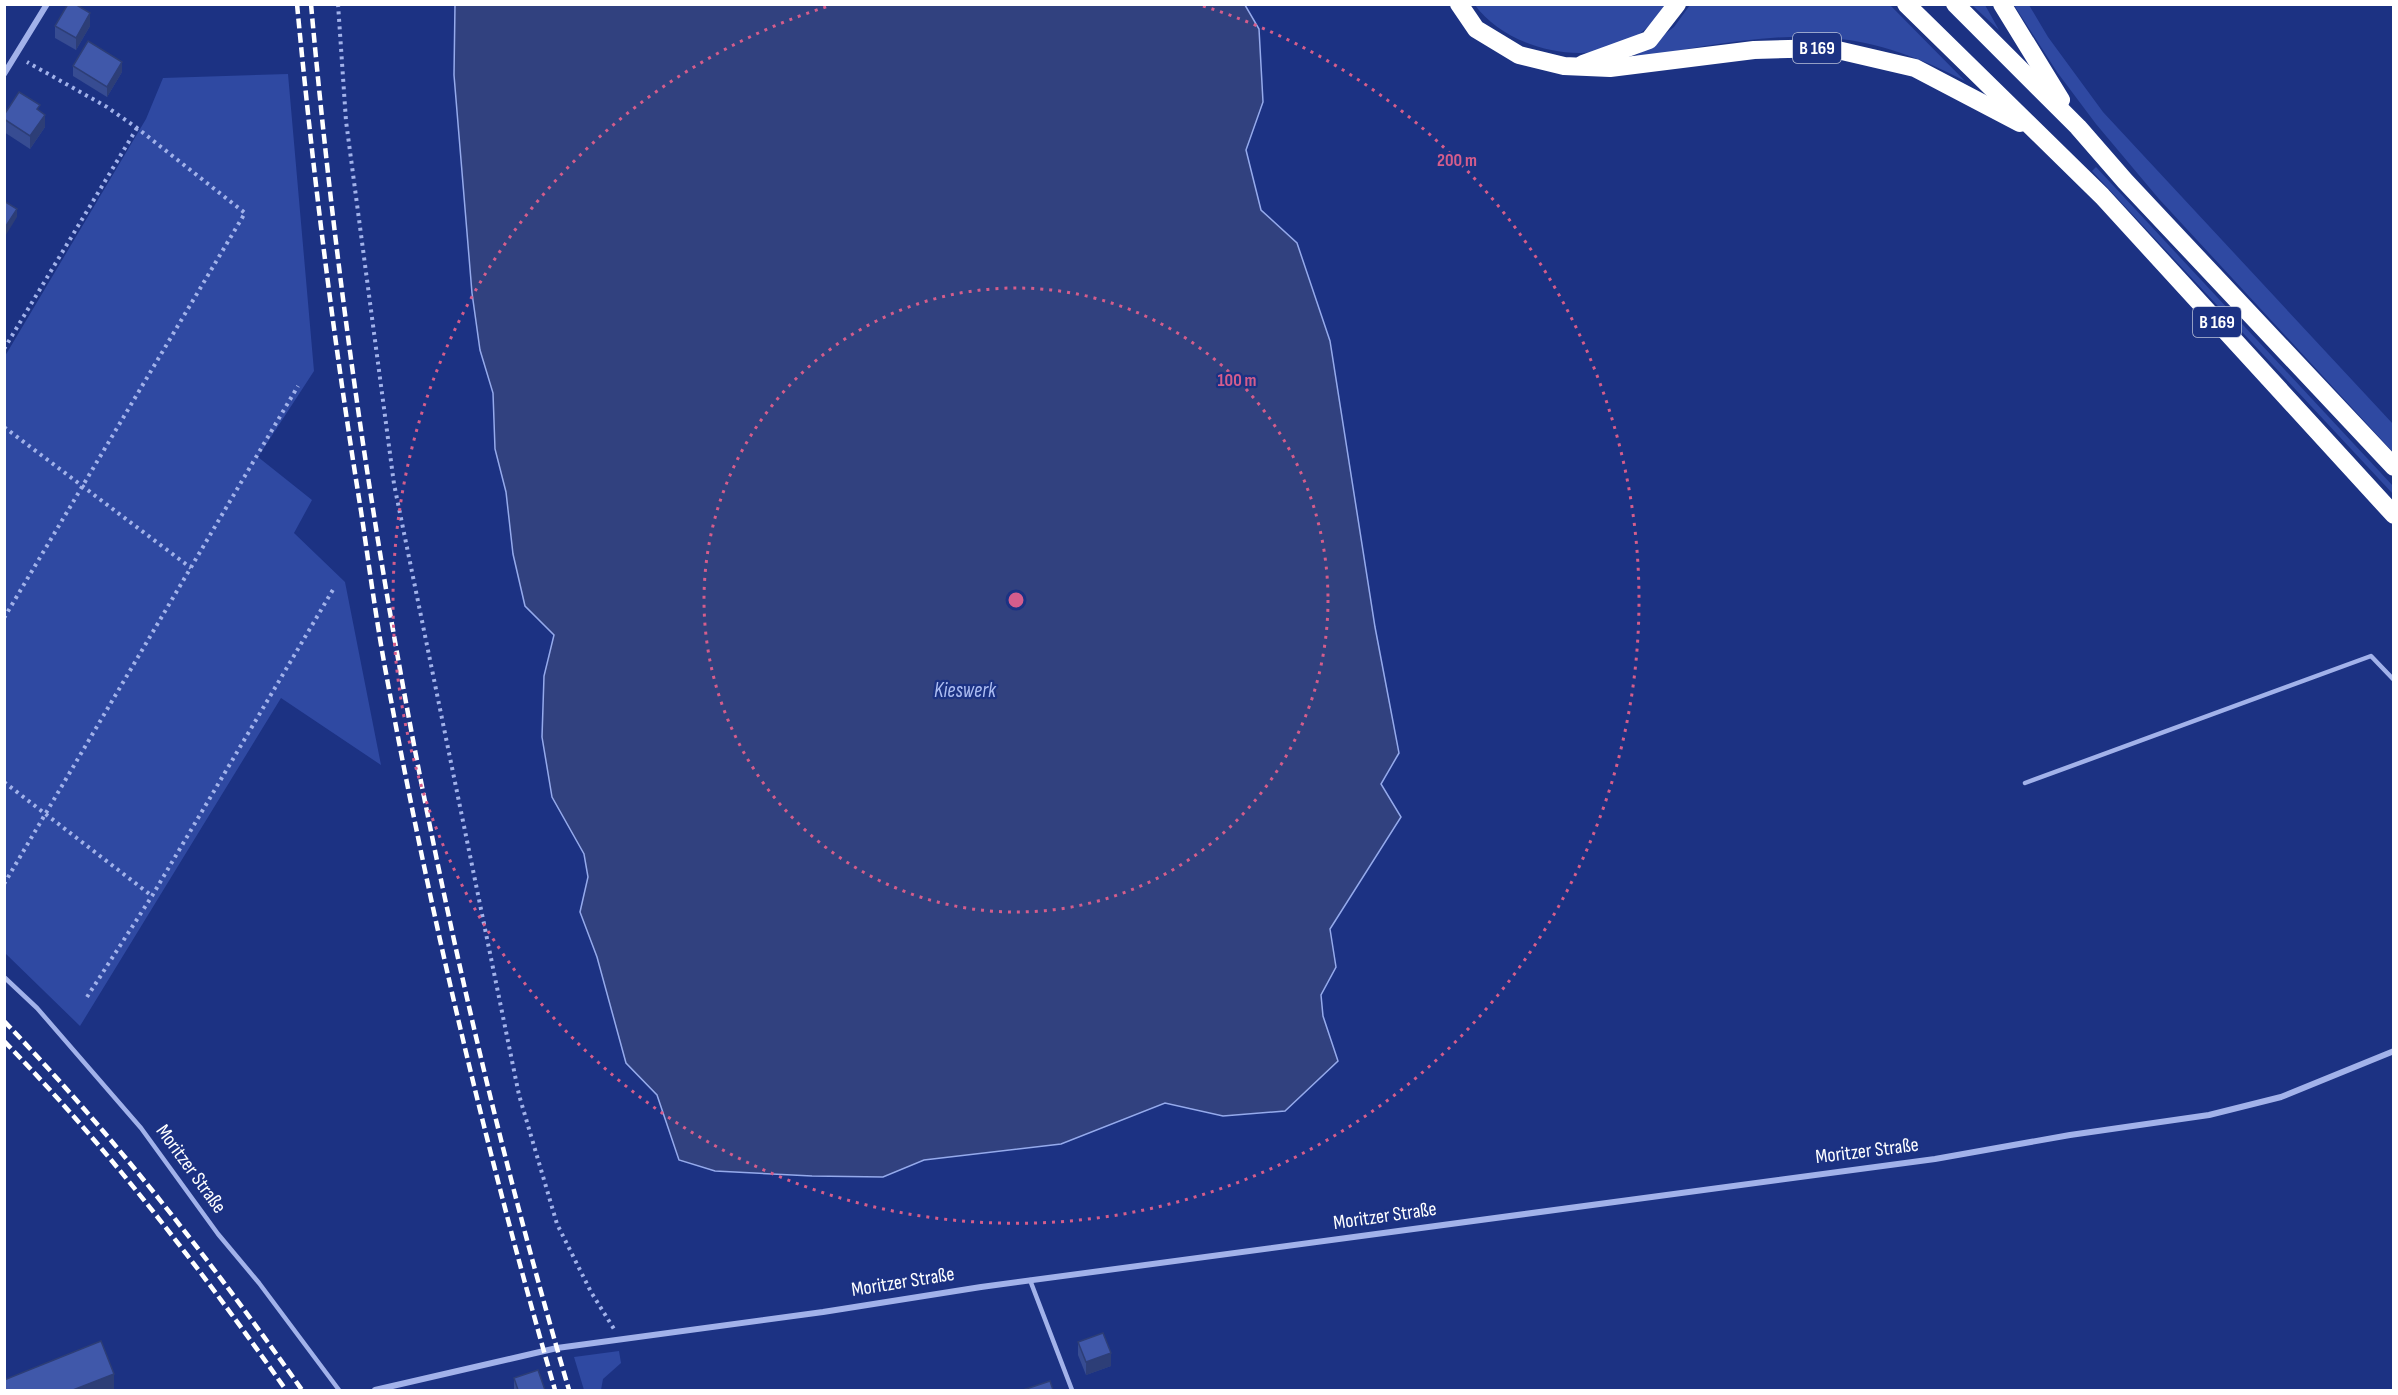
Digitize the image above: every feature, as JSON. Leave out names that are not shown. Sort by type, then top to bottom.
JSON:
[{"type":"highway","name":"B 169","points":[[1459,4],[1476,29],[1519,55],[1564,66],[1610,68],[1754,50],[1829,48],[1915,68],[2037,133]]},
{"type":"highway","name":"B 169","points":[[1579,65],[1649,40],[1677,4]]},
{"type":"highway","name":"B 169","points":[[1906,4],[2102,196],[2394,515]]},
{"type":"highway","name":"B 169","points":[[1955,4],[2078,127],[2125,182],[2394,467]]},
{"type":"highway","name":"B 169","points":[[2002,4],[2078,127]]},
{"type":"street","points":[[4,74],[46,4]]},
{"type":"street","name":"Moritzer Straße","points":[[375,1390],[550,1350],[621,1339],[1030,1280],[1935,1159],[2070,1135],[2209,1114],[2281,1097],[2394,1051]]},
{"type":"lane","points":[[2025,783],[2371,656],[2394,680]]},
{"type":"lane","name":"Moritzer Straße","points":[[4,976],[38,1008],[141,1128],[218,1234],[259,1283],[339,1390]]},
{"type":"lane","points":[[1030,1280],[1072,1390]]},
{"type":"path","points":[[338,4],[346,121],[394,484],[519,1095],[557,1224],[591,1292],[621,1339]]},
{"type":"path","points":[[4,618],[245,213],[107,107],[16,56]]},
{"type":"path","points":[[4,349],[137,128]]},
{"type":"path","points":[[4,884],[298,386]]},
{"type":"path","points":[[4,427],[191,568]]},
{"type":"path","points":[[87,997],[152,896],[334,588]]},
{"type":"path","points":[[4,782],[152,896]]},
{"type":"shaded area","points":[[1475,5],[1667,5],[1639,35],[1608,49],[1588,53],[1545,49],[1524,42],[1488,20]]},
{"type":"shaded area","points":[[1690,5],[1890,5],[1965,81],[1900,53],[1866,43],[1831,38],[1757,39],[1632,59],[1674,27]]},
{"type":"shaded area","points":[[1972,5],[1985,5],[1999,30]]},
{"type":"shaded area","points":[[2014,5],[2029,5],[2048,37],[2103,112],[2393,424],[2393,452],[2159,199],[2096,124],[2057,72]]},
{"type":"shaded area","points":[[288,74],[314,371],[258,457],[312,500],[294,533],[345,582],[381,765],[281,698],[80,1026],[5,953],[5,356],[146,119],[163,78]]},
{"type":"shaded area","points":[[2096,167],[2393,486],[2393,494],[2092,171]]},
{"type":"shaded area","points":[[619,1351],[621,1363],[603,1379],[601,1390],[584,1390],[574,1357]]},
{"type":"water","name":"Kieswerk","points":[[455,5],[1245,5],[1259,29],[1263,102],[1246,150],[1261,210],[1297,243],[1330,341],[1375,627],[1399,753],[1381,784],[1401,817],[1330,929],[1336,967],[1321,995],[1323,1016],[1338,1061],[1285,1111],[1223,1116],[1165,1103],[1061,1144],[924,1160],[883,1177],[715,1171],[679,1160],[657,1095],[626,1063],[597,957],[580,912],[588,877],[584,854],[552,797],[542,737],[544,676],[554,635],[525,606],[513,554],[506,492],[495,449],[493,393],[480,350],[472,293],[454,75]]},
{"type":"building","points":[[68,4],[75,4],[90,13],[76,38],[55,26]]},
{"type":"building","points":[[88,41],[122,62],[107,87],[73,66]]},
{"type":"building","points":[[19,92],[40,105],[37,109],[45,115],[30,136],[4,119],[4,115]]},
{"type":"building","points":[[4,201],[17,209],[4,229]]},
{"type":"building","points":[[1103,1333],[1111,1353],[1086,1362],[1078,1342]]},
{"type":"building","points":[[101,1341],[114,1374],[73,1390],[4,1390],[4,1380]]},
{"type":"building","points":[[538,1370],[545,1390],[518,1390],[514,1378]]},
{"type":"building","points":[[1050,1381],[1053,1390],[1023,1390]]},
{"type":"railway","points":[[297,4],[333,322],[386,673],[421,854],[461,1033],[506,1212],[555,1390]]},
{"type":"railway","points":[[311,4],[350,355],[376,530],[406,704],[440,877],[479,1049],[522,1220],[569,1390]]},
{"type":"railway","points":[[4,1021],[123,1154],[233,1294],[302,1390]]},
{"type":"railway","points":[[4,1041],[80,1124],[152,1210],[187,1254],[286,1390]]}]
